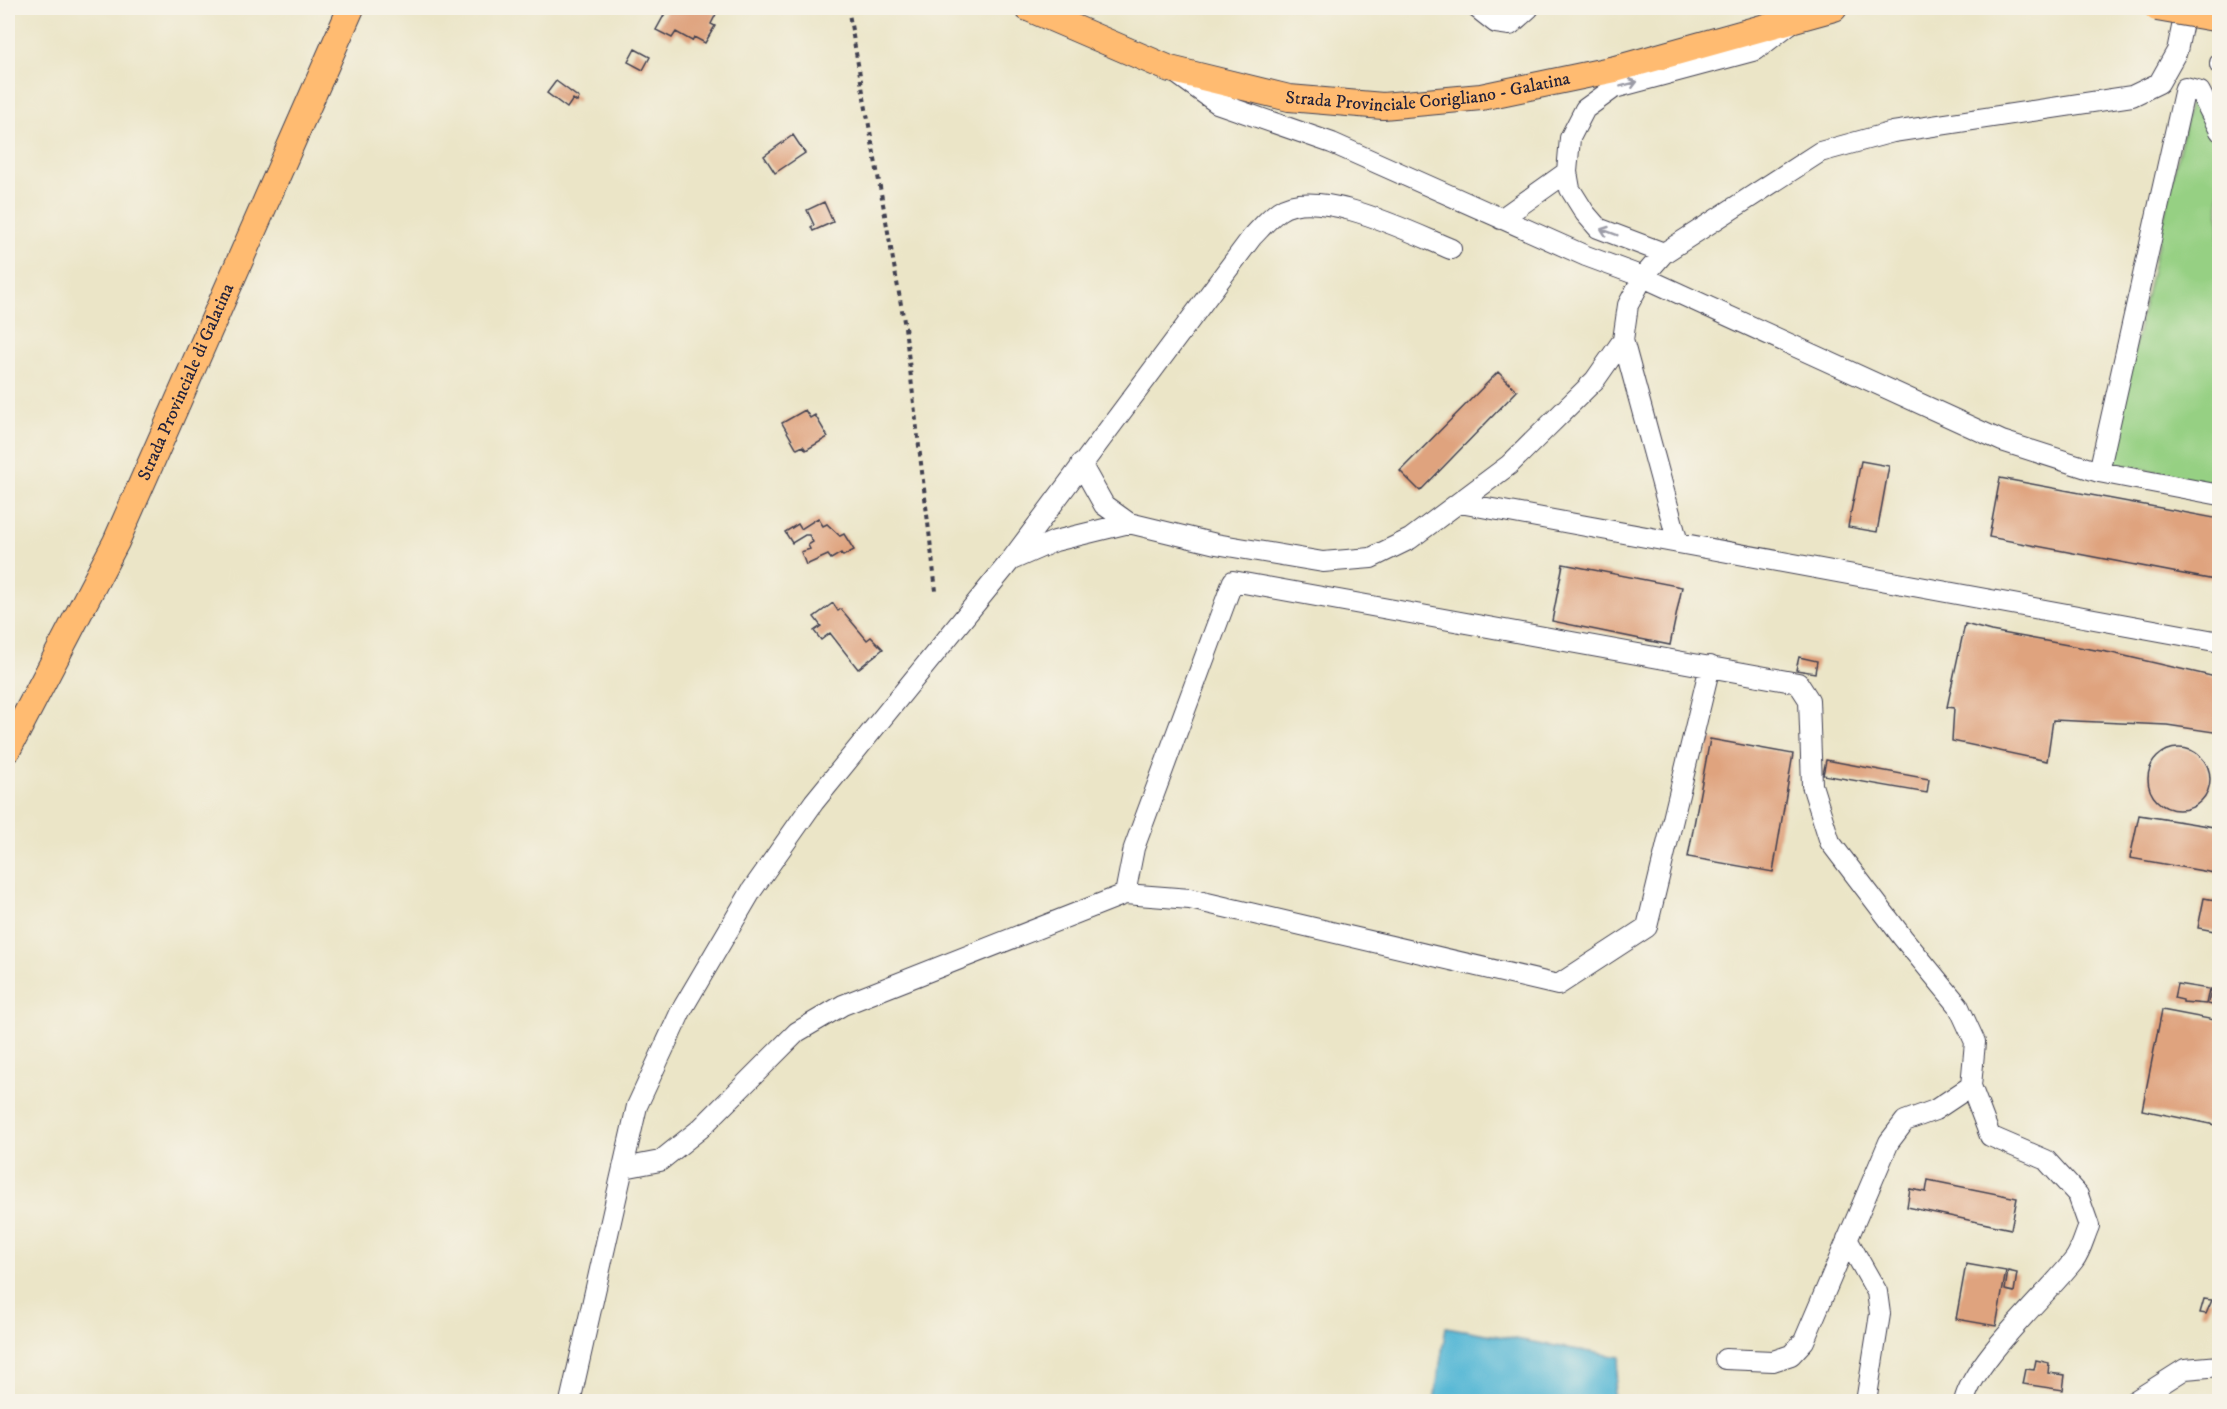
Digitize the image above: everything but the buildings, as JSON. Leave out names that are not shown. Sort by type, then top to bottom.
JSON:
[{"type":"main road","name":"Strada Provinciale di Galatina","points":[[8,749],[116,542],[351,8]]},
{"type":"main road","name":"Strada Provinciale Corigliano - Galatina","points":[[1028,8],[1170,69],[1289,98],[1383,106],[1481,97],[1615,69],[1834,8]]},
{"type":"main road","points":[[2157,8],[2220,19]]},
{"type":"street","points":[[1477,8],[1496,23],[1510,25],[1529,8]]},
{"type":"street","points":[[1678,543],[1623,340],[1628,305],[1643,277],[1664,253],[1820,152],[1893,132],[2132,96],[2159,83],[2177,51],[2186,8]]},
{"type":"street","points":[[1664,253],[1598,228],[1585,213],[1570,189],[1567,171],[1570,138],[1585,109],[1614,88],[1756,50],[1798,18]]},
{"type":"street","points":[[1170,69],[1217,103],[1332,144],[1501,219],[1643,277],[2002,441],[2099,472],[2220,495]]},
{"type":"street","points":[[2099,472],[2186,88],[2200,92],[2220,131]]},
{"type":"street","points":[[1501,219],[1567,171]]},
{"type":"street","points":[[570,1401],[624,1168],[636,1106],[681,1011],[752,890],[814,802],[1011,560],[1252,237],[1280,210],[1317,202],[1362,214],[1451,249]]},
{"type":"street","points":[[1081,464],[1104,505],[1129,523],[1216,544],[1323,562],[1371,558],[1410,539],[1509,465],[1595,380],[1623,340]]},
{"type":"street","points":[[1460,503],[2220,642]]},
{"type":"street","points":[[1011,560],[1055,541],[1129,523]]},
{"type":"street","points":[[1125,894],[1134,848],[1233,581],[1798,683],[1809,700],[1812,785],[1830,842],[1902,938],[1958,1005],[1976,1042],[1971,1086],[1990,1136],[2046,1160],[2078,1195],[2089,1226],[2076,1258],[1995,1349],[1966,1392],[1965,1401]]},
{"type":"street","points":[[624,1168],[660,1161],[700,1129],[797,1032],[843,1005],[1125,894],[1190,900],[1558,985],[1647,927],[1710,666]]},
{"type":"street","points":[[1725,1359],[1773,1361],[1791,1355],[1804,1341],[1889,1142],[1905,1121],[1935,1110],[1971,1086]]},
{"type":"street","points":[[1847,1239],[1877,1292],[1880,1314],[1866,1401]]},
{"type":"street","points":[[2133,1401],[2186,1369],[2220,1366]]},
{"type":"path","points":[[848,8],[905,327],[936,591]]},
{"type":"green space","points":[[2193,101],[2219,144],[2219,484],[2117,464],[2111,461],[2110,455],[2190,102]]},
{"type":"water","points":[[1446,1327],[1620,1357],[1612,1401],[1434,1401]]}]
